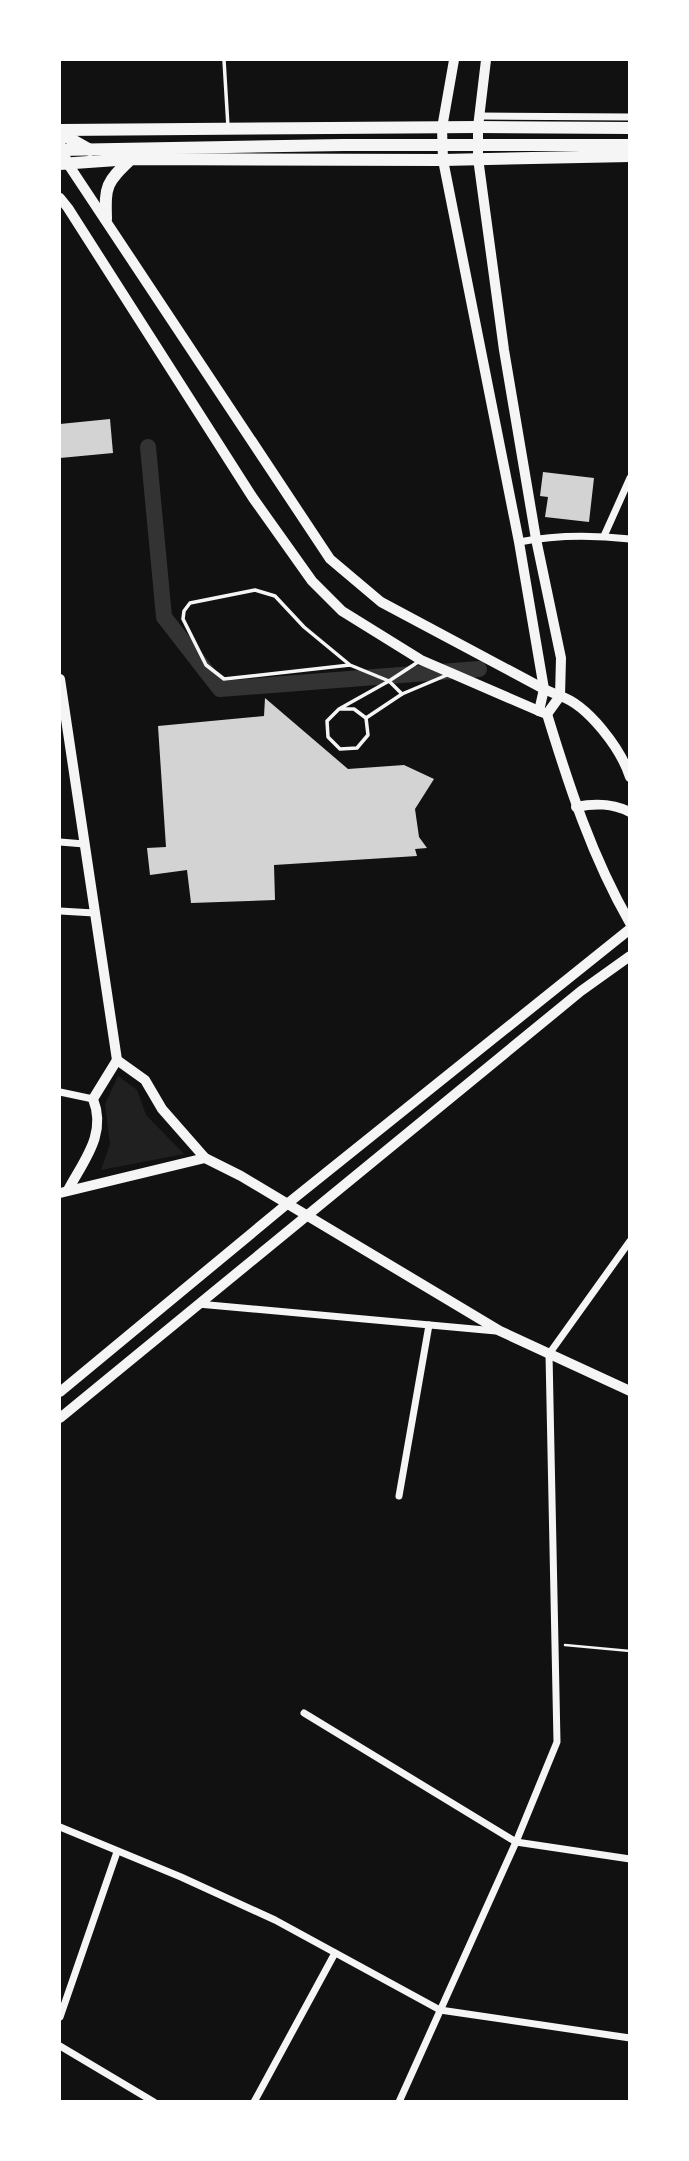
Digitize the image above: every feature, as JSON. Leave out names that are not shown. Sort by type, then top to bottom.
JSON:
[{"type":"main road","points":[[454,60],[442,128],[443,160],[519,542],[544,689],[543,712],[576,807],[610,888],[629,923]]},
{"type":"main road","points":[[486,60],[478,121],[478,158],[504,350],[536,539],[561,658],[560,696],[543,712]]},
{"type":"main road","points":[[60,131],[442,128],[478,121],[629,128]]},
{"type":"main road","points":[[60,131],[90,150]]},
{"type":"main road","points":[[60,143],[64,164],[106,219],[330,559],[381,602],[544,689],[569,699],[595,719],[626,767],[629,777]]},
{"type":"main road","points":[[60,150],[343,145],[629,145]]},
{"type":"main road","points":[[64,164],[131,159],[443,160],[629,156]]},
{"type":"main road","points":[[106,219],[105,194],[110,179],[131,159]]},
{"type":"main road","points":[[60,198],[253,498],[312,581],[342,611],[421,660],[543,712]]},
{"type":"main road","points":[[60,679],[117,1060],[145,1080],[162,1109],[205,1158],[241,1176],[500,1331],[629,1391]]},
{"type":"main road","points":[[576,807],[596,803],[629,812]]},
{"type":"main road","points":[[60,1392],[287,1204],[629,929]]},
{"type":"main road","points":[[60,1418],[582,991],[629,956]]},
{"type":"street","points":[[478,121],[629,117]]},
{"type":"street","points":[[604,536],[629,478]]},
{"type":"street","points":[[519,542],[604,536],[629,539]]},
{"type":"street","points":[[60,842],[84,844]]},
{"type":"street","points":[[60,911],[94,913]]},
{"type":"street","points":[[93,1099],[117,1060]]},
{"type":"street","points":[[60,1092],[93,1099]]},
{"type":"street","points":[[64,1192],[97,1135],[97,1110],[93,1099]]},
{"type":"street","points":[[64,1192],[205,1158]]},
{"type":"street","points":[[399,2102],[516,1842],[557,1742],[549,1354],[629,1241]]},
{"type":"street","points":[[197,1304],[500,1331]]},
{"type":"street","points":[[399,1496],[429,1325]]},
{"type":"street","points":[[304,1713],[516,1842],[629,1858]]},
{"type":"street","points":[[60,1826],[251,1909],[440,2010],[629,2038]]},
{"type":"street","points":[[60,2017],[117,1852]]},
{"type":"street","points":[[254,2102],[335,1953]]},
{"type":"street","points":[[60,2046],[153,2102]]},
{"type":"lane","points":[[224,60],[228,129]]},
{"type":"lane","points":[[350,665],[224,679],[206,665],[184,619],[184,611],[190,603],[255,590],[275,596],[304,626],[350,665],[390,681],[401,694]]},
{"type":"lane","points":[[340,709],[354,709],[366,719],[368,735],[356,748],[340,749],[328,737],[327,721],[340,709],[421,660]]},
{"type":"lane","points":[[366,719],[401,694],[452,673]]},
{"type":"path","points":[[555,1644],[629,1651]]},
{"type":"shaded area","points":[[118,1076],[137,1090],[146,1115],[184,1154],[101,1170],[110,1144],[105,1104]]},
{"type":"building","points":[[110,419],[113,453],[60,458],[60,424]]},
{"type":"building","points":[[543,472],[594,478],[589,522],[545,517],[548,497],[540,496]]},
{"type":"building","points":[[265,698],[348,769],[404,765],[434,779],[415,809],[419,837],[427,848],[415,849],[417,856],[274,865],[275,900],[191,903],[187,870],[150,875],[147,848],[166,847],[158,726],[264,716]]},
{"type":"waterway","points":[[148,447],[164,617],[220,689],[479,669]]}]
